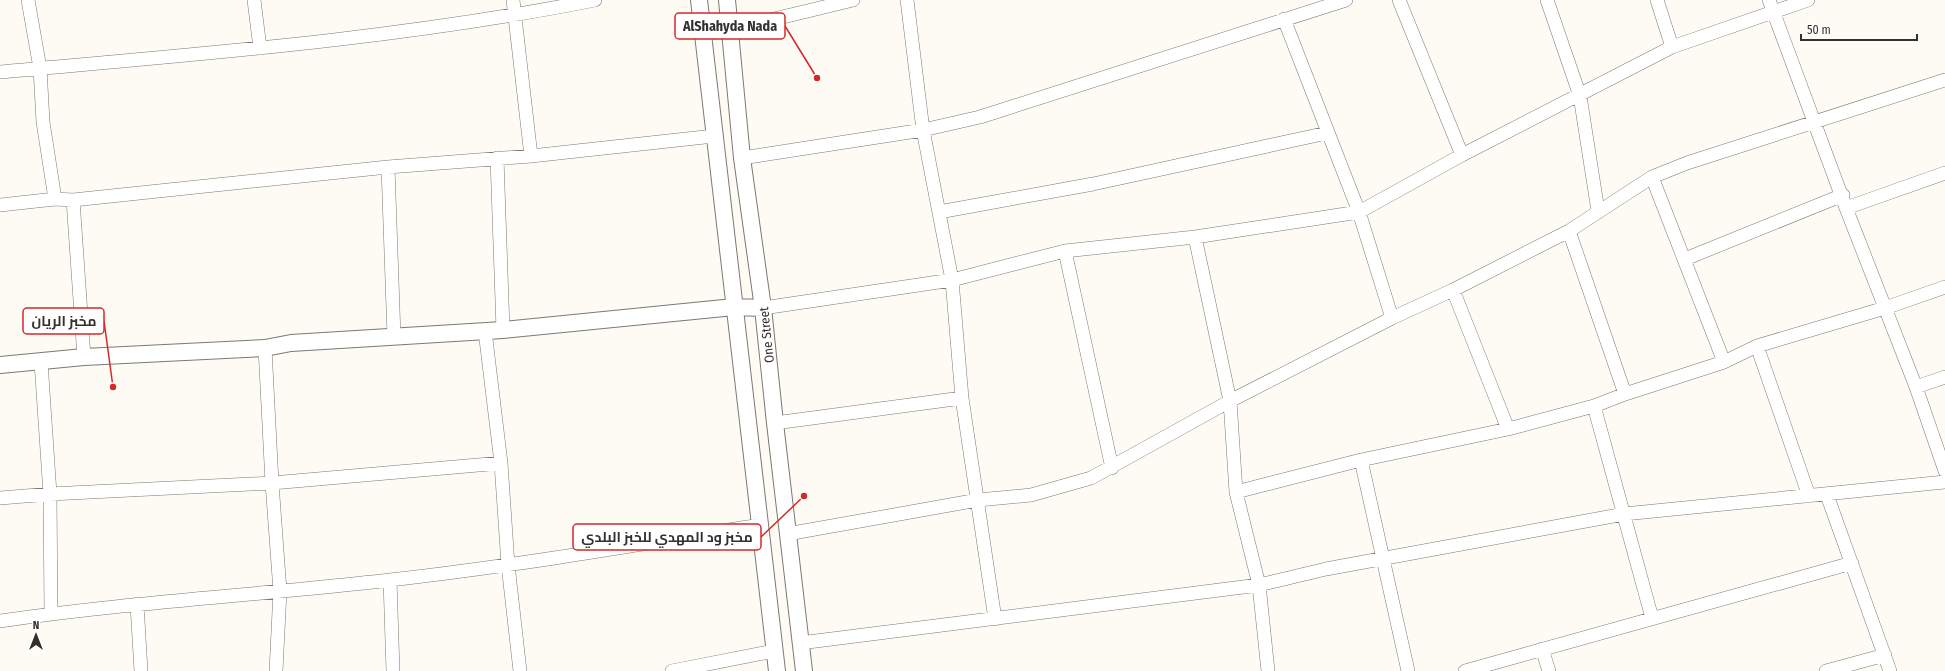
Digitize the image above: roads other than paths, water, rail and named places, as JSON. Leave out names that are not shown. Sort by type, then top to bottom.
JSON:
[{"type":"street","points":[[28,0],[40,68],[43,122],[55,199]]},
{"type":"street","points":[[254,0],[260,48]]},
{"type":"street","points":[[512,0],[531,156]]},
{"type":"street","points":[[0,72],[260,48],[514,16],[595,0]]},
{"type":"street","points":[[699,0],[777,671]]},
{"type":"street","name":"One Street","points":[[727,0],[742,158],[764,308],[787,534],[804,671]]},
{"type":"street","points":[[729,30],[853,0]]},
{"type":"street","points":[[907,0],[923,130],[952,280],[962,398],[995,619]]},
{"type":"street","points":[[742,158],[923,130],[980,117],[1346,0]]},
{"type":"street","points":[[1399,0],[1462,155]]},
{"type":"street","points":[[1547,0],[1580,96],[1598,211]]},
{"type":"street","points":[[1657,0],[1672,47]]},
{"type":"street","points":[[1769,0],[1844,201],[1916,387],[1945,471]]},
{"type":"street","points":[[0,365],[84,357],[265,348],[291,343],[503,330],[734,307],[764,308],[952,280],[1065,250],[1195,237],[1359,212],[1462,155],[1580,96],[1672,47],[1808,0]]},
{"type":"street","points":[[1284,19],[1327,133],[1359,212],[1392,318]]},
{"type":"street","points":[[787,534],[978,500],[1031,495],[1065,487],[1091,478],[1112,468],[1230,401],[1392,318],[1453,290],[1570,231],[1598,211],[1652,177],[1687,163],[1945,80]]},
{"type":"street","points":[[939,212],[1093,184],[1327,133]]},
{"type":"street","points":[[0,206],[55,199],[73,200],[388,167],[531,156],[714,136]]},
{"type":"street","points":[[497,158],[503,330]]},
{"type":"street","points":[[388,167],[394,336]]},
{"type":"street","points":[[1685,259],[1844,201],[1945,173]]},
{"type":"street","points":[[1652,177],[1724,362]]},
{"type":"street","points":[[73,200],[84,357]]},
{"type":"street","points":[[1570,231],[1625,394]]},
{"type":"street","points":[[1195,237],[1230,401],[1236,492],[1259,585],[1268,671]]},
{"type":"street","points":[[1065,250],[1112,468]]},
{"type":"street","points":[[1236,492],[1361,460],[1508,429],[1594,406],[1625,394],[1724,362],[1757,346],[1885,308],[1945,287]]},
{"type":"street","points":[[1453,290],[1508,429]]},
{"type":"street","points":[[485,331],[501,463],[508,565],[520,671]]},
{"type":"street","points":[[1757,346],[1809,496]]},
{"type":"street","points":[[265,348],[272,483],[280,591],[276,671]]},
{"type":"street","points":[[41,362],[50,494],[51,613]]},
{"type":"street","points":[[1916,387],[1945,377]]},
{"type":"street","points":[[775,423],[962,398]]},
{"type":"street","points":[[1594,406],[1652,618]]},
{"type":"street","points":[[1361,460],[1408,671]]},
{"type":"street","points":[[0,498],[50,494],[272,483],[501,463]]},
{"type":"street","points":[[800,643],[1259,585],[1326,569],[1624,514],[1827,495],[1945,482]]},
{"type":"street","points":[[1827,495],[1890,671]]},
{"type":"street","points":[[0,621],[51,613],[390,580],[508,565],[760,525]]},
{"type":"street","points":[[1465,671],[1652,618],[1778,585],[1852,563]]},
{"type":"street","points":[[390,580],[393,671]]},
{"type":"street","points":[[137,604],[141,671]]},
{"type":"street","points":[[1542,649],[1549,671]]},
{"type":"street","points":[[672,671],[774,651]]},
{"type":"street","points":[[1826,671],[1885,655]]},
{"type":"place","name":"AlShahyda Nada","points":[[817,78]]},
{"type":"place","name":"مخبز الريان","points":[[113,387]]},
{"type":"place","name":"مخبز ود المهدي للخبز البلدي","points":[[804,496]]}]
